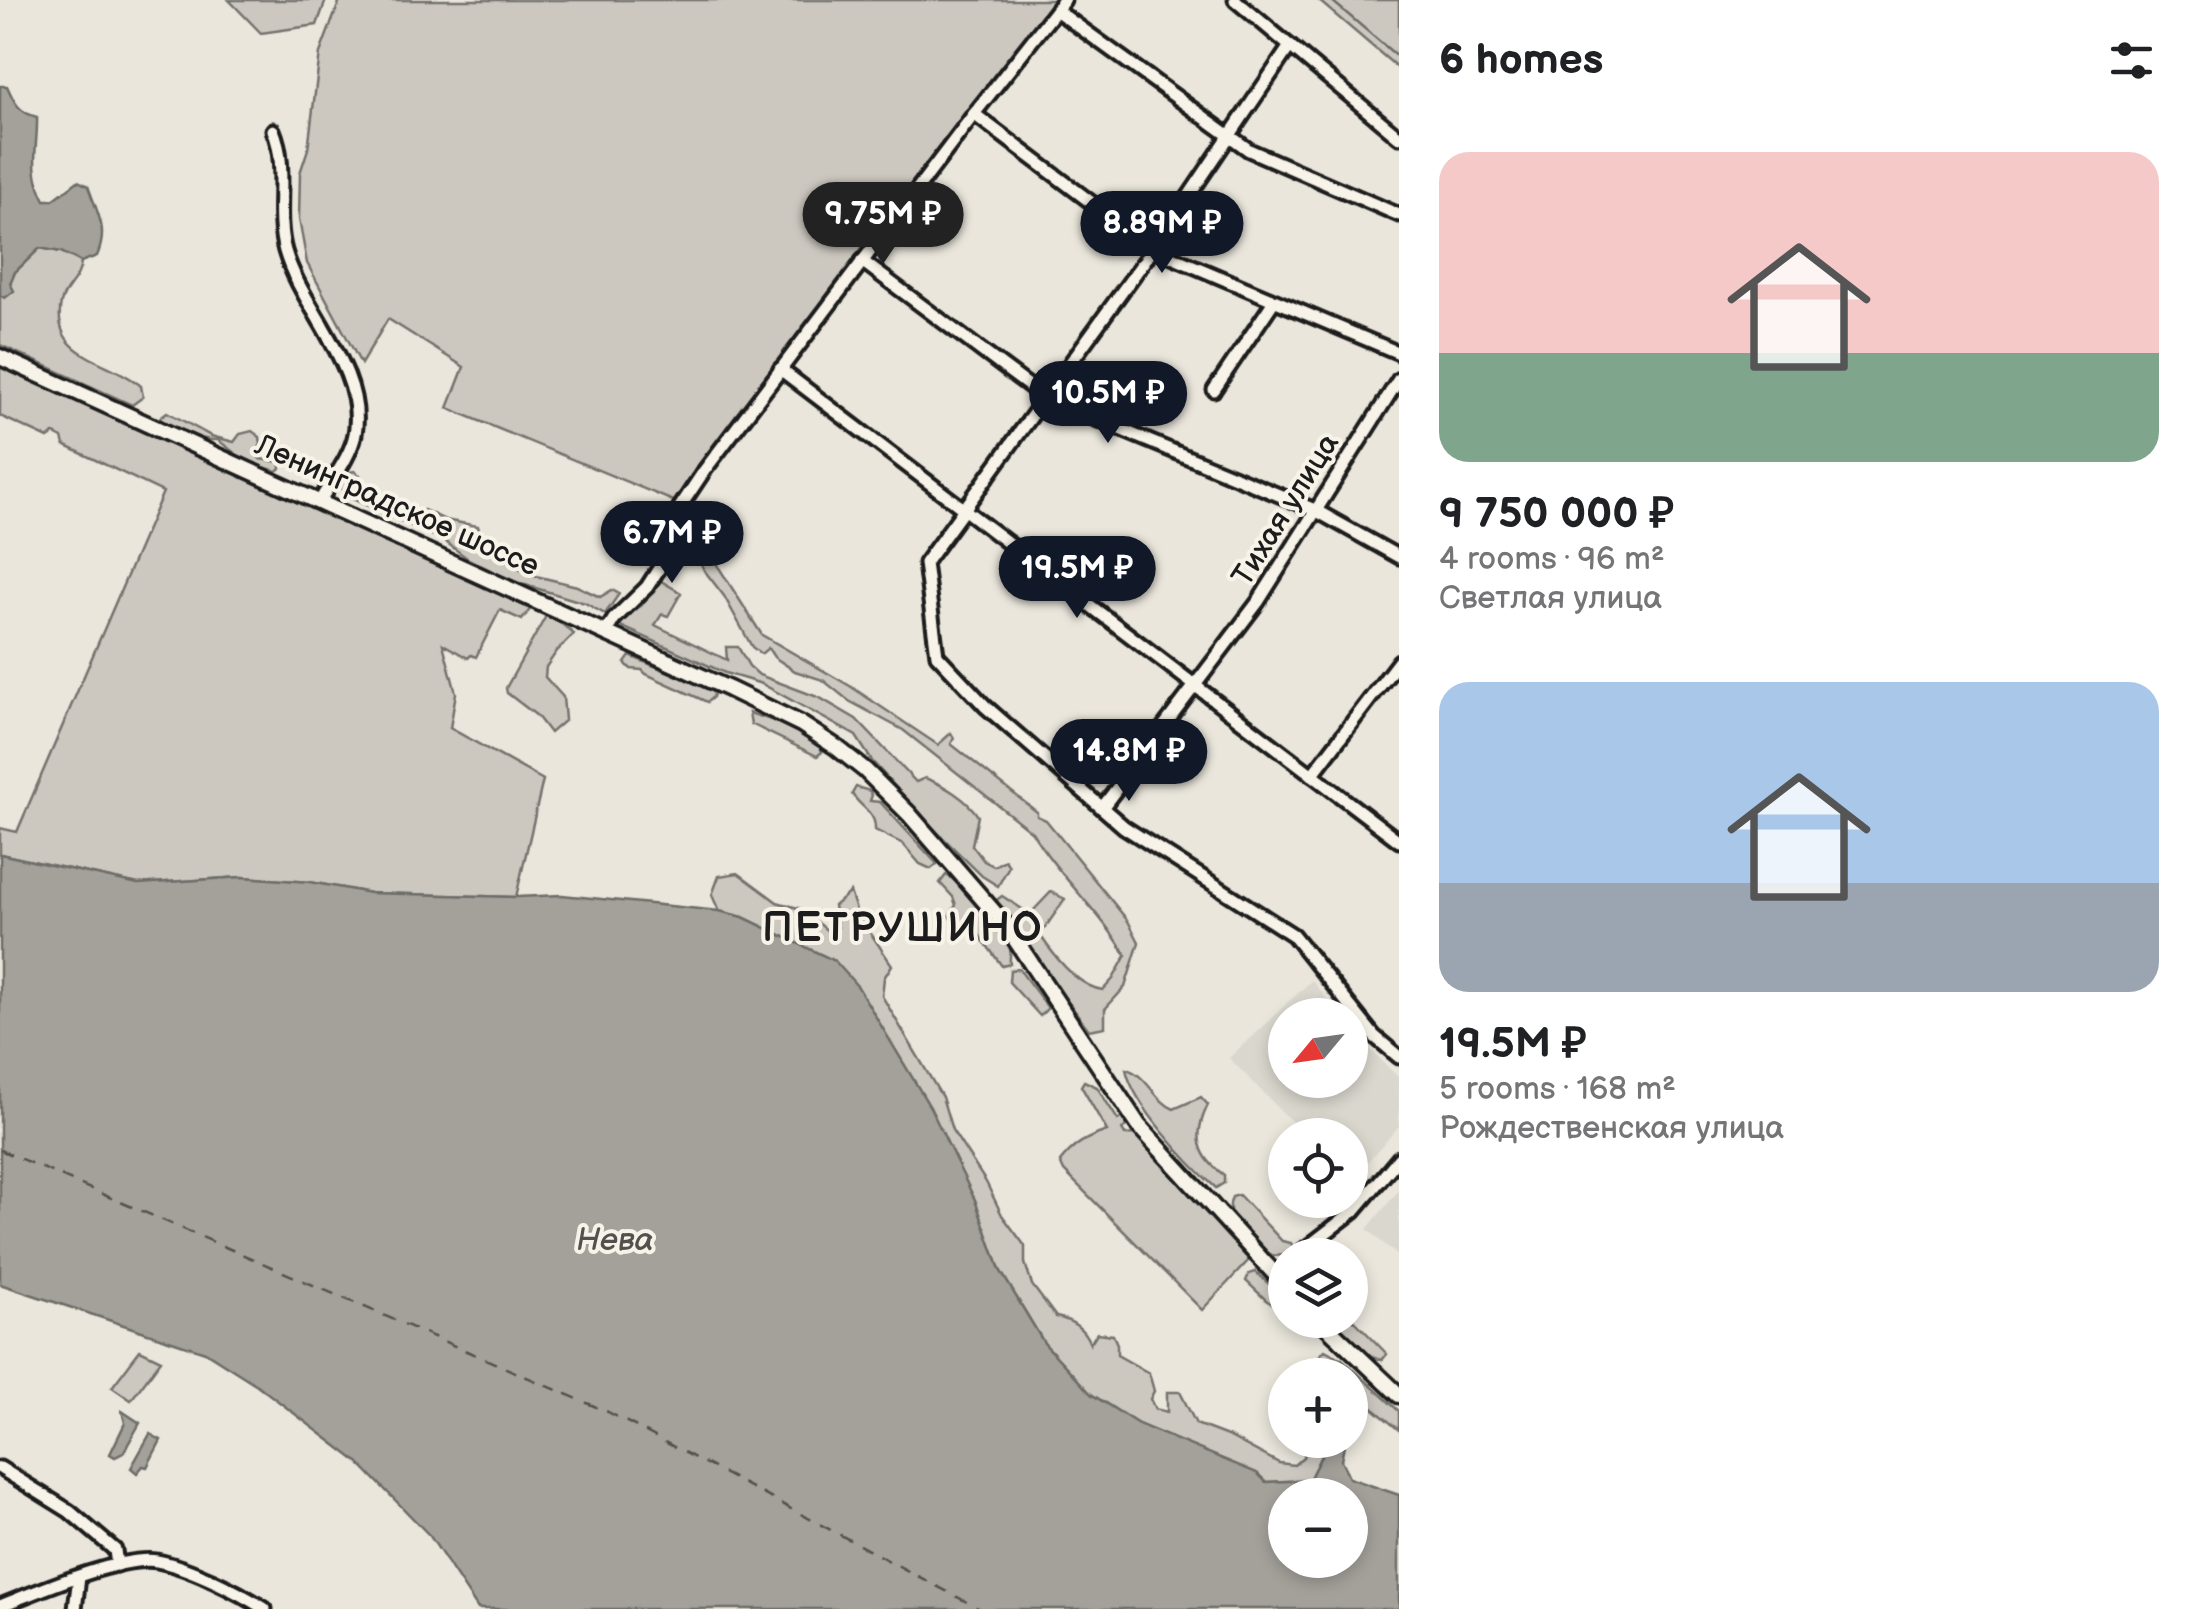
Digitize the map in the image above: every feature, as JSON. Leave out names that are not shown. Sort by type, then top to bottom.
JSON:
[{"type":"main road","name":"Ленинградское шоссе","points":[[0,357],[800,724],[865,770],[985,898],[1139,1126],[1268,1260]]},
{"type":"main road","points":[[1339,1338],[1399,1396]]},
{"type":"street","points":[[1235,0],[1399,137]]},
{"type":"street","points":[[606,632],[647,587],[672,548],[678,510],[780,369],[1060,5],[1249,150],[1399,215]]},
{"type":"street","points":[[1290,46],[1153,249],[925,563],[937,655],[984,706],[1124,827],[1293,936],[1374,1036],[1399,1058]]},
{"type":"street","points":[[974,114],[1153,249],[1399,353]]},
{"type":"street","points":[[273,130],[280,161],[280,226],[285,251],[350,384],[356,416],[354,439],[320,501]]},
{"type":"street","points":[[862,261],[1045,398],[1315,510],[1399,557]]},
{"type":"street","points":[[1214,390],[1274,300]]},
{"type":"street","points":[[780,369],[1399,841]]},
{"type":"street","name":"Тихая улица","points":[[1102,808],[1258,602],[1399,379]]},
{"type":"street","points":[[1312,775],[1399,660]]},
{"type":"street","points":[[1320,1238],[1354,1212],[1399,1158]]},
{"type":"street","points":[[0,1468],[70,1511],[115,1550],[117,1565]]},
{"type":"street","points":[[0,1606],[79,1576],[154,1560],[184,1570],[264,1609]]},
{"type":"street","points":[[74,1609],[79,1576]]},
{"type":"shaded area","points":[[229,0],[326,0],[317,25],[261,33]]},
{"type":"shaded area","points":[[340,0],[1055,0],[811,318],[678,503],[448,408],[464,367],[388,319],[361,364],[307,263],[299,219],[300,173],[308,149],[320,53]]},
{"type":"shaded area","points":[[1318,0],[1399,0],[1399,69]]},
{"type":"shaded area","points":[[40,248],[61,252],[81,262],[61,303],[64,335],[85,355],[141,386],[143,397],[132,405],[0,345],[0,295],[5,298],[15,272]]},
{"type":"shaded area","points":[[0,367],[508,594],[507,597],[531,608],[522,620],[500,610],[476,657],[468,658],[443,644],[456,693],[450,728],[543,780],[516,897],[370,893],[310,882],[242,877],[138,884],[0,854],[0,828],[17,832],[163,492],[64,445],[62,438],[54,434],[48,438],[0,416]]},
{"type":"shaded area","points":[[167,412],[211,436],[234,442],[240,434],[252,431],[260,437],[261,445],[256,452],[260,459],[280,462],[281,468],[276,471],[245,461],[218,440],[179,430],[159,418]]},
{"type":"shaded area","points":[[354,471],[360,475],[358,485],[377,500],[381,498],[405,513],[424,510],[445,520],[478,526],[483,545],[528,574],[577,586],[600,597],[612,590],[619,594],[605,614],[585,603],[509,580],[443,540],[346,496],[340,487],[345,473]]},
{"type":"shaded area","points":[[680,524],[702,541],[762,635],[850,686],[938,745],[951,733],[951,744],[1046,820],[1128,921],[1139,942],[1125,987],[1105,1009],[1105,1027],[1089,1030],[994,902],[1002,896],[1030,914],[1051,892],[1065,899],[1040,935],[1059,961],[1085,983],[1103,990],[1113,979],[1126,955],[1032,832],[903,730],[849,701],[823,680],[795,671],[768,648],[761,654],[752,647],[690,540],[678,532]]},
{"type":"shaded area","points":[[658,579],[681,593],[668,616],[662,614],[655,625],[727,660],[726,647],[738,647],[759,675],[820,698],[856,719],[916,782],[925,778],[968,804],[978,816],[972,845],[984,861],[994,866],[1005,860],[1009,866],[998,886],[982,876],[934,829],[872,761],[856,736],[762,684],[725,673],[618,625],[642,605]]},
{"type":"shaded area","points":[[546,616],[552,616],[574,634],[546,667],[545,677],[563,697],[565,720],[550,733],[506,688]]},
{"type":"shaded area","points":[[630,656],[703,686],[714,693],[713,697],[707,702],[642,670],[631,669],[625,663]]},
{"type":"shaded area","points":[[749,713],[794,731],[820,746],[822,752],[817,756],[751,724]]},
{"type":"shaded area","points":[[856,787],[870,791],[870,801],[880,802],[937,864],[931,869],[920,864],[903,844],[875,830],[871,814],[852,794]]},
{"type":"shaded area","points":[[738,873],[777,902],[801,909],[828,931],[838,927],[834,906],[850,892],[857,913],[892,965],[884,978],[882,996],[942,1097],[952,1130],[1025,1246],[1025,1263],[1032,1285],[1056,1317],[1077,1326],[1090,1344],[1097,1333],[1113,1335],[1117,1355],[1149,1373],[1154,1391],[1150,1399],[1155,1409],[1167,1412],[1167,1392],[1180,1392],[1196,1424],[1268,1458],[1294,1465],[1302,1458],[1320,1458],[1310,1478],[1268,1478],[1266,1482],[1138,1424],[1091,1394],[1044,1343],[1000,1270],[975,1200],[834,961],[743,917],[719,911],[712,895],[719,876]]},
{"type":"shaded area","points":[[946,875],[1000,931],[1010,948],[1010,964],[1002,966],[977,932],[960,932],[949,916],[956,905],[953,897],[940,883]]},
{"type":"shaded area","points":[[1019,969],[1048,1008],[1040,1016],[1009,982],[1010,970]]},
{"type":"shaded area","points":[[1312,980],[1326,998],[1293,998]]},
{"type":"shaded area","points":[[1268,1021],[1268,1098],[1229,1058]]},
{"type":"shaded area","points":[[1368,1047],[1399,1078],[1399,1126],[1368,1161],[1368,1118],[1288,1118],[1268,1098],[1368,1098]]},
{"type":"shaded area","points":[[1126,1069],[1140,1076],[1174,1109],[1201,1097],[1208,1105],[1200,1126],[1200,1144],[1208,1160],[1224,1175],[1224,1183],[1216,1188],[1178,1149],[1150,1116]]},
{"type":"shaded area","points":[[1084,1081],[1097,1087],[1118,1120],[1122,1117],[1127,1125],[1122,1130],[1125,1135],[1134,1134],[1249,1260],[1202,1310],[1064,1171],[1060,1162],[1070,1151],[1107,1131],[1081,1086]]},
{"type":"shaded area","points":[[1399,1190],[1399,1257],[1367,1229]]},
{"type":"shaded area","points":[[1239,1195],[1279,1238],[1268,1238],[1268,1252],[1235,1224],[1230,1207],[1232,1197]]},
{"type":"shaded area","points":[[1256,1272],[1268,1283],[1268,1302],[1246,1281],[1249,1274]]},
{"type":"shaded area","points":[[1368,1334],[1387,1354],[1382,1360],[1348,1338],[1368,1338]]},
{"type":"shaded area","points":[[140,1350],[161,1360],[131,1400],[112,1387]]},
{"type":"shaded area","points":[[1325,1350],[1340,1358],[1322,1358]]},
{"type":"shaded area","points":[[1368,1383],[1399,1411],[1399,1430],[1368,1404]]},
{"type":"water","points":[[0,86],[7,86],[18,106],[37,117],[35,168],[45,200],[53,200],[78,181],[88,186],[102,229],[97,256],[81,262],[61,252],[40,248],[15,272],[10,283],[14,291],[5,298],[0,295]]},
{"type":"water","name":"Нева","points":[[0,854],[138,884],[242,877],[310,882],[370,893],[562,895],[719,911],[743,917],[835,961],[858,987],[930,1107],[975,1200],[1000,1270],[1044,1343],[1091,1394],[1138,1424],[1257,1473],[1268,1482],[1268,1578],[1368,1578],[1368,1484],[1399,1495],[1399,1609],[478,1609],[430,1536],[358,1462],[257,1385],[205,1352],[0,1284]]},
{"type":"water","points":[[122,1411],[140,1423],[123,1453],[115,1457],[110,1454],[125,1423]]},
{"type":"water","points":[[150,1434],[161,1440],[147,1467],[137,1473],[131,1468]]},
{"type":"water","name":"Нева","points":[[1320,1458],[1341,1460],[1349,1478],[1310,1478]]},
{"type":"waterway","points":[[1331,0],[1399,58]]},
{"type":"ferry route","points":[[0,1150],[608,1412],[980,1609]]},
{"type":"district","name":"ПЕТРУШИНО","points":[[903,929]]}]
